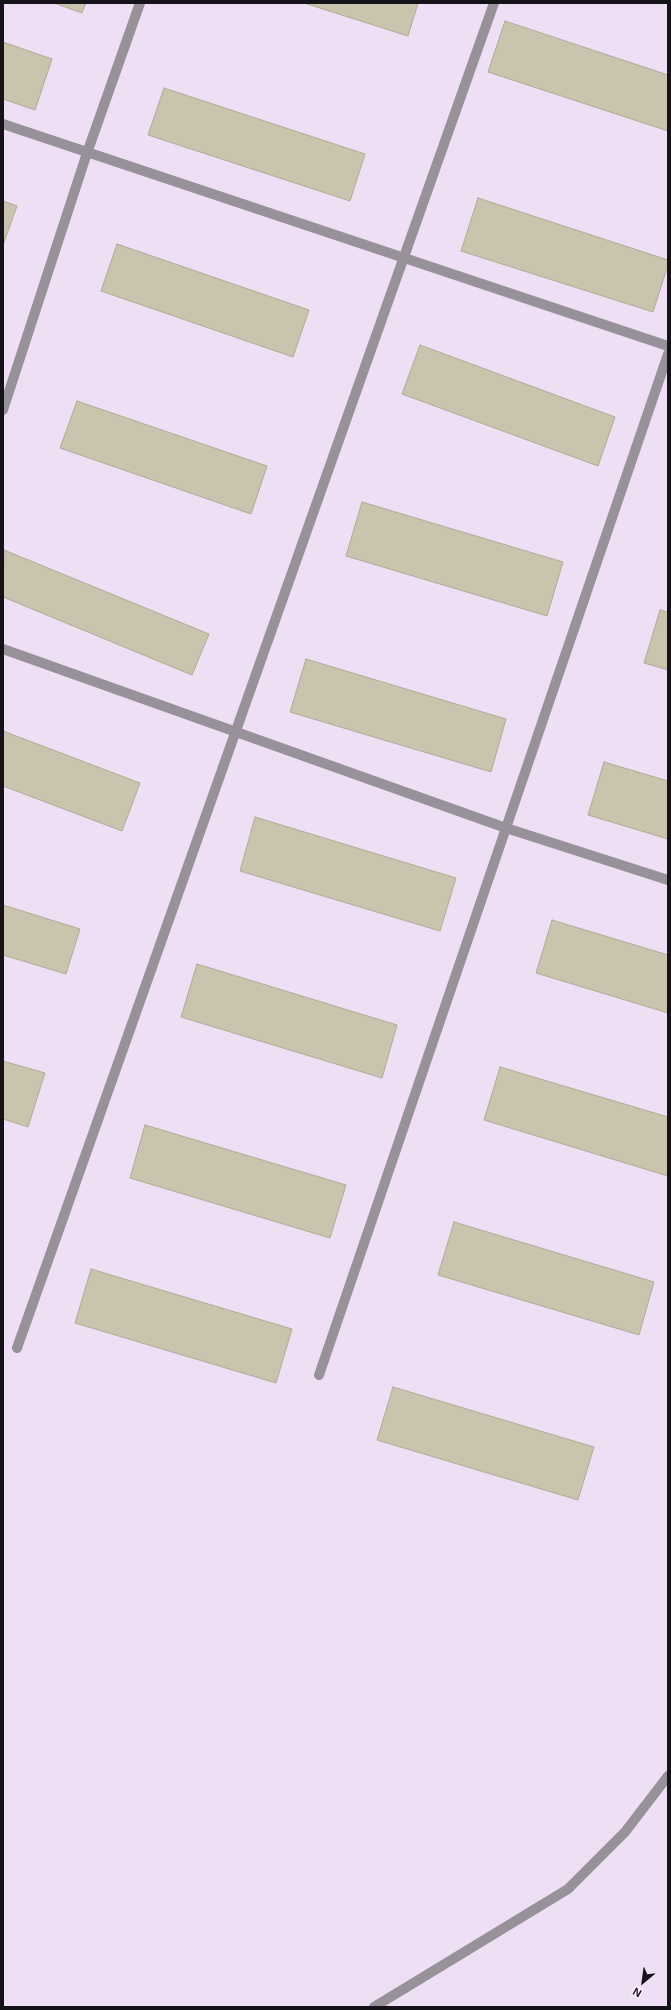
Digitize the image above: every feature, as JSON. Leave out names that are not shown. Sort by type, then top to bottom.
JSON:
[{"type":"street","points":[[3,410],[87,153],[140,3]]},
{"type":"street","points":[[17,1348],[235,731],[405,258],[494,3]]},
{"type":"street","points":[[3,124],[668,346]]},
{"type":"street","points":[[319,1375],[668,354]]},
{"type":"street","points":[[3,649],[506,828],[668,880]]},
{"type":"street","points":[[374,2007],[568,1889],[625,1832],[668,1776]]},
{"type":"building","points":[[54,3],[86,3],[82,13]]},
{"type":"building","points":[[304,3],[418,3],[408,36]]},
{"type":"building","points":[[505,21],[668,75],[668,131],[488,72]]},
{"type":"building","points":[[3,42],[52,59],[35,110],[3,99]]},
{"type":"building","points":[[164,88],[365,154],[350,201],[148,135]]},
{"type":"building","points":[[478,198],[668,260],[668,265],[653,312],[461,251]]},
{"type":"building","points":[[3,201],[17,206],[3,245]]},
{"type":"building","points":[[117,244],[309,310],[293,357],[101,291]]},
{"type":"building","points":[[420,345],[615,417],[598,466],[402,394]]},
{"type":"building","points":[[77,401],[267,466],[251,514],[60,448]]},
{"type":"building","points":[[362,502],[563,562],[547,616],[346,556]]},
{"type":"building","points":[[4,550],[209,634],[192,675],[3,597]]},
{"type":"building","points":[[660,610],[668,612],[668,670],[644,663]]},
{"type":"building","points":[[306,659],[506,719],[491,772],[290,712]]},
{"type":"building","points":[[3,731],[140,783],[122,831],[3,786]]},
{"type":"building","points":[[604,762],[668,781],[668,839],[588,815]]},
{"type":"building","points":[[255,817],[456,878],[440,931],[240,871]]},
{"type":"building","points":[[3,905],[80,929],[66,974],[3,955]]},
{"type":"building","points":[[552,920],[668,955],[668,1013],[536,973]]},
{"type":"building","points":[[197,964],[397,1025],[382,1078],[181,1017]]},
{"type":"building","points":[[3,1061],[45,1073],[28,1127],[3,1119]]},
{"type":"building","points":[[500,1067],[668,1117],[668,1176],[484,1120]]},
{"type":"building","points":[[145,1125],[346,1185],[330,1238],[130,1178]]},
{"type":"building","points":[[454,1222],[654,1282],[639,1335],[438,1275]]},
{"type":"building","points":[[91,1269],[292,1329],[276,1383],[75,1323]]},
{"type":"building","points":[[393,1387],[594,1447],[578,1500],[377,1440]]}]
